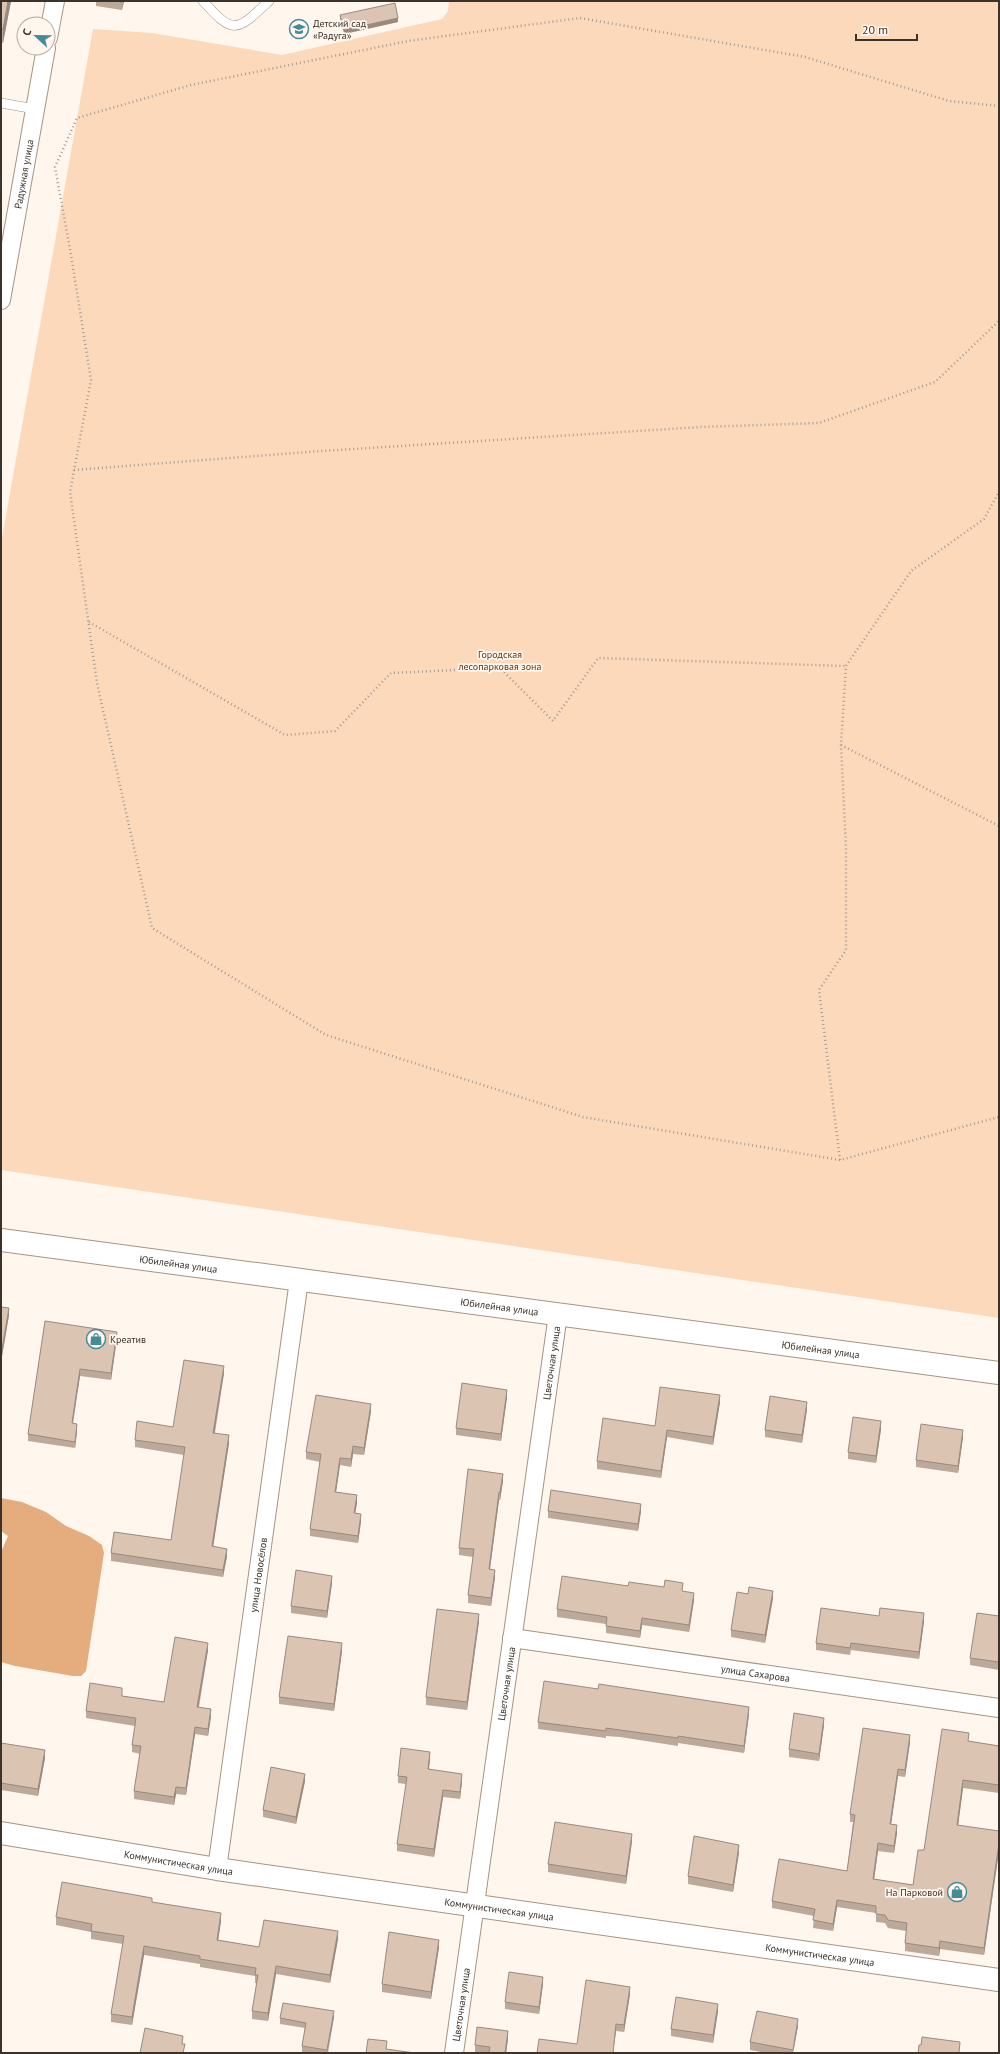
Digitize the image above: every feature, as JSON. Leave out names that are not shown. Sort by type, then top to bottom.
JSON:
[{"type":"street","points":[[52,16],[55,1]]},
{"type":"street","name":"Радужная улица","points":[[1,300],[45,56]]},
{"type":"street","name":"Юбилейная улица","points":[[1,1240],[999,1373]]},
{"type":"street","name":"улица Новосёлов","points":[[217,1869],[299,1280]]},
{"type":"street","name":"Цветочная улица","points":[[454,2053],[558,1314]]},
{"type":"street","name":"улица Сахарова","points":[[512,1638],[999,1708]]},
{"type":"street","name":"Коммунистическая улица","points":[[1,1833],[217,1869],[999,1980]]},
{"type":"lane","points":[[203,1],[219,19],[231,25],[237,26],[246,22],[269,1]]},
{"type":"lane","points":[[1,103],[35,109]]},
{"type":"path","points":[[999,106],[950,101],[805,57],[580,18],[400,43],[191,85],[77,118],[55,167],[72,255],[91,380],[70,492],[98,683],[152,928],[326,1035],[582,1117],[840,1160],[999,1117]]},
{"type":"path","points":[[74,470],[678,429],[819,423],[935,382],[999,321]]},
{"type":"path","points":[[840,1160],[819,990],[846,950],[846,848],[842,745],[846,666],[911,571],[984,519],[999,492]]},
{"type":"path","points":[[89,622],[285,735],[335,731],[390,673],[500,668],[553,722],[598,658],[846,666]]},
{"type":"path","points":[[842,745],[999,826]]},
{"type":"green space","name":"Городская лесопарковая зона","points":[[449,1],[999,1],[999,1318],[1,1170],[1,543],[93,29],[152,33],[282,55],[442,19],[448,11]]},
{"type":"shaded area","points":[[1,1498],[22,1502],[46,1512],[66,1526],[89,1536],[102,1545],[104,1553],[86,1671],[81,1676],[15,1666],[1,1662],[1,1552],[8,1536],[1,1531]]},
{"type":"building","points":[[1,1],[8,1],[3,29],[1,28]]},
{"type":"building","points":[[395,3],[398,18],[344,30],[340,15]]},
{"type":"building","points":[[1,1307],[9,1308],[2,1349],[1,1348]]},
{"type":"building","points":[[45,1321],[117,1332],[111,1373],[80,1369],[72,1423],[77,1424],[75,1442],[28,1434]]},
{"type":"building","points":[[184,1360],[224,1366],[213,1433],[229,1435],[212,1546],[227,1549],[223,1570],[111,1553],[114,1532],[171,1540],[185,1447],[135,1440],[137,1421],[173,1427]]},
{"type":"building","points":[[462,1383],[507,1390],[501,1434],[456,1428]]},
{"type":"building","points":[[660,1387],[720,1395],[713,1437],[667,1430],[661,1471],[597,1461],[603,1418],[655,1426]]},
{"type":"building","points":[[316,1395],[371,1404],[364,1448],[353,1446],[351,1459],[340,1458],[335,1492],[357,1495],[354,1513],[361,1514],[358,1536],[310,1529],[321,1454],[306,1452]]},
{"type":"building","points":[[770,1396],[807,1402],[802,1435],[765,1430]]},
{"type":"building","points":[[853,1417],[881,1421],[876,1456],[848,1452]]},
{"type":"building","points":[[921,1424],[963,1430],[958,1466],[916,1460]]},
{"type":"building","points":[[468,1469],[503,1474],[499,1492],[489,1569],[495,1570],[491,1598],[468,1595],[474,1549],[459,1548]]},
{"type":"building","points":[[551,1490],[641,1504],[638,1524],[548,1511]]},
{"type":"building","points":[[296,1570],[332,1576],[327,1611],[291,1606]]},
{"type":"building","points":[[562,1576],[628,1586],[629,1582],[664,1587],[665,1580],[683,1583],[682,1591],[694,1593],[689,1625],[642,1618],[640,1631],[606,1626],[607,1617],[557,1609]]},
{"type":"building","points":[[749,1587],[773,1591],[765,1635],[731,1630],[737,1592],[748,1594]]},
{"type":"building","points":[[821,1608],[879,1616],[880,1608],[924,1613],[919,1652],[851,1643],[850,1648],[816,1643]]},
{"type":"building","points":[[437,1609],[479,1614],[467,1702],[426,1697]]},
{"type":"building","points":[[977,1613],[999,1616],[999,1662],[970,1658]]},
{"type":"building","points":[[288,1636],[342,1643],[334,1704],[279,1697]]},
{"type":"building","points":[[175,1637],[208,1643],[197,1707],[211,1709],[208,1729],[195,1727],[186,1788],[176,1787],[174,1797],[134,1791],[141,1746],[132,1745],[136,1718],[86,1711],[90,1683],[122,1688],[122,1696],[164,1702]]},
{"type":"building","points":[[544,1681],[598,1689],[599,1684],[749,1707],[744,1746],[678,1736],[678,1738],[606,1728],[606,1731],[538,1722]]},
{"type":"building","points":[[794,1713],[824,1718],[819,1754],[789,1749]]},
{"type":"building","points":[[863,1728],[910,1735],[905,1770],[898,1769],[890,1824],[897,1825],[894,1846],[878,1843],[873,1879],[913,1885],[918,1850],[924,1850],[942,1729],[969,1733],[968,1741],[999,1746],[999,1785],[963,1780],[957,1825],[999,1831],[999,1843],[984,1948],[940,1941],[939,1948],[905,1943],[907,1923],[888,1920],[885,1915],[876,1914],[876,1906],[837,1900],[833,1924],[813,1920],[815,1909],[772,1901],[779,1859],[847,1871],[855,1815],[850,1814]]},
{"type":"building","points":[[1,1743],[45,1750],[38,1789],[1,1783]]},
{"type":"building","points":[[401,1748],[430,1752],[428,1769],[462,1774],[460,1792],[443,1790],[434,1849],[397,1844],[407,1777],[398,1776]]},
{"type":"building","points":[[271,1767],[305,1774],[296,1817],[263,1810]]},
{"type":"building","points":[[555,1822],[632,1834],[626,1876],[548,1864]]},
{"type":"building","points":[[694,1836],[739,1845],[733,1885],[688,1876]]},
{"type":"building","points":[[62,1882],[152,1898],[152,1902],[221,1913],[217,1940],[259,1947],[264,1920],[338,1931],[330,1975],[276,1966],[268,2013],[252,2011],[258,1975],[255,1975],[256,1968],[200,1959],[200,1956],[144,1946],[132,2017],[111,2014],[124,1936],[91,1931],[92,1924],[56,1917]]},
{"type":"building","points":[[389,1932],[439,1940],[431,1992],[382,1984]]},
{"type":"building","points":[[509,1972],[543,1977],[539,2007],[505,2002]]},
{"type":"building","points":[[586,1980],[630,1987],[624,2025],[616,2024],[613,2053],[537,2053],[539,2039],[577,2044]]},
{"type":"building","points":[[676,1997],[718,2004],[713,2035],[671,2029]]},
{"type":"building","points":[[283,2003],[334,2011],[327,2050],[302,2046],[306,2023],[280,2018]]},
{"type":"building","points":[[757,2011],[798,2019],[793,2050],[750,2042]]},
{"type":"building","points":[[477,2027],[508,2031],[505,2053],[489,2053],[490,2047],[475,2045]]},
{"type":"building","points":[[145,2028],[183,2036],[182,2044],[185,2044],[183,2053],[140,2053]]},
{"type":"building","points":[[922,2037],[960,2042],[959,2053],[918,2053]]},
{"type":"building","points":[[368,2039],[387,2041],[386,2049],[415,2053],[366,2053]]},
{"type":"place","name":"Детский сад «Радуга»","points":[[299,29]]},
{"type":"place","name":"Креатив","points":[[96,1339]]},
{"type":"place","name":"На Парковой","points":[[957,1892]]}]
